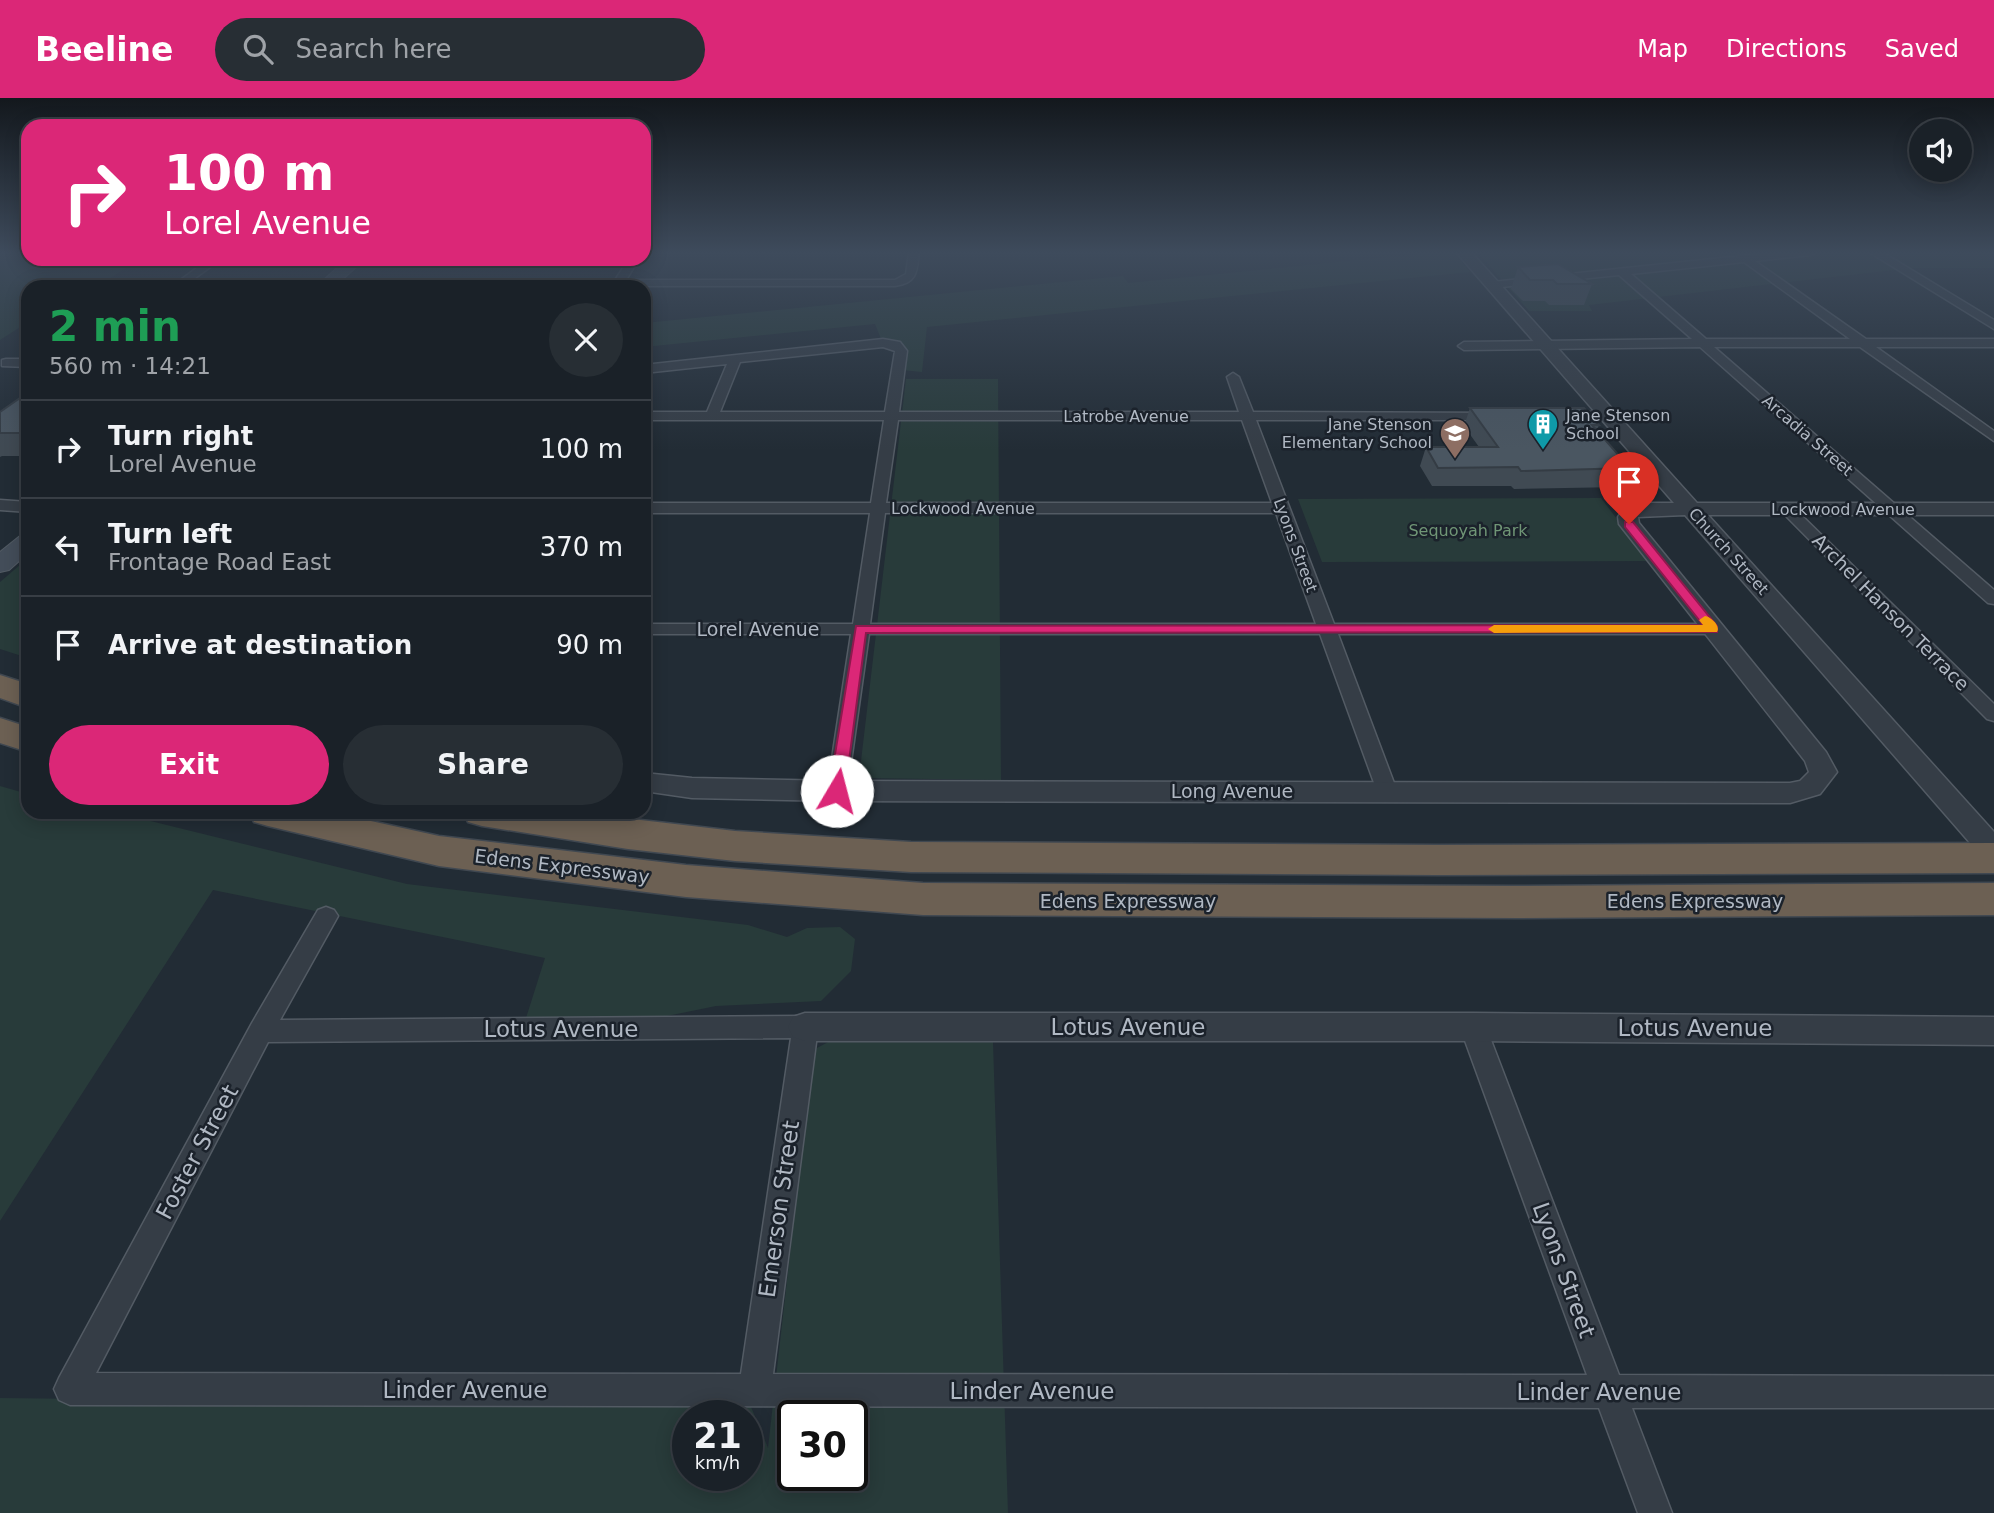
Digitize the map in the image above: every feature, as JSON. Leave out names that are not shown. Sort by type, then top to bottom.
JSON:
[{"type":"highway","points":[[0,686],[21,694]]},
{"type":"highway","points":[[0,730],[21,738]]},
{"type":"highway","name":"Edens Expressway","points":[[300,819],[439,850],[686,881],[923,899],[1515,902],[1994,899]]},
{"type":"highway","name":"Edens Expressway","points":[[526,819],[628,835],[735,846],[911,857],[1423,860],[1994,858]]},
{"type":"main road","points":[[0,565],[21,547]]},
{"type":"street","name":"Church Street","points":[[1521,318],[1994,851]]},
{"type":"street","name":"Arcadia Street","points":[[1675,318],[1994,599]]},
{"type":"street","points":[[1829,318],[1994,437]]},
{"type":"street","points":[[651,368],[883,343],[896,345],[901,351],[837,791]]},
{"type":"street","points":[[1464,346],[1994,343]]},
{"type":"street","points":[[712,415],[735,360]]},
{"type":"street","points":[[6,363],[21,363]]},
{"type":"street","name":"Lyons Street","points":[[1233,377],[1387,791]]},
{"type":"street","name":"Latrobe Avenue","points":[[651,415],[1516,416]]},
{"type":"street","points":[[1542,416],[1609,416]]},
{"type":"street","points":[[0,505],[21,506]]},
{"type":"street","name":"Lockwood Avenue","points":[[651,508],[1282,508]]},
{"type":"street","name":"Archel Hanson Terrace","points":[[1787,509],[1994,715]]},
{"type":"street","name":"Lockwood Avenue","points":[[1713,629],[1629,524],[1628,517],[1636,510],[1994,509]]},
{"type":"street","name":"Lorel Avenue","points":[[651,629],[1713,629]]},
{"type":"street","name":"Long Avenue","points":[[651,783],[692,788],[837,791],[1790,793],[1807,790],[1817,783],[1823,772],[1816,758],[1713,629]]},
{"type":"street","name":"Foster Street","points":[[70,1389],[261,1031],[326,916]]},
{"type":"street","name":"Lotus Avenue","points":[[261,1031],[805,1027],[1474,1027],[1994,1031]]},
{"type":"street","name":"Emerson Street","points":[[755,1390],[805,1027]]},
{"type":"street","name":"Lyons Street","points":[[1474,1027],[1655,1513]]},
{"type":"street","name":"Linder Avenue","points":[[70,1389],[1994,1392]]},
{"type":"green space","points":[[0,318],[21,318],[21,326],[0,340]]},
{"type":"green space","points":[[695,318],[1016,318],[927,327],[922,372],[902,370],[904,346],[881,339],[875,324],[651,346],[651,322]]},
{"type":"green space","points":[[906,379],[998,379],[1001,780],[859,778]]},
{"type":"green space","name":"Sequoyah Park","points":[[1601,498],[1649,561],[1322,562],[1298,499]]},
{"type":"green space","points":[[21,564],[21,656],[0,649],[0,582]]},
{"type":"green space","points":[[0,786],[21,792],[21,819],[142,819],[407,884],[748,925],[787,937],[807,928],[840,927],[855,939],[851,971],[821,1001],[716,1006],[657,1018],[526,1018],[545,958],[213,890],[0,1221]]},
{"type":"green space","points":[[832,1040],[993,1042],[1008,1513],[0,1513],[0,1398],[672,1406],[672,1491],[763,1491],[763,1436],[768,1448],[812,1060],[817,1048]]},
{"type":"building","points":[[21,398],[21,433],[0,433],[0,412]]},
{"type":"building","points":[[1470,408],[1584,408],[1599,425],[1592,425],[1630,468],[1521,471],[1518,467],[1438,468],[1426,447],[1498,447]]},
{"type":"slow traffic","points":[[1494,629],[1713,629],[1705,620]]},
{"type":"place","name":"Jane Stenson School","points":[[1543,451]]},
{"type":"place","name":"Jane Stenson Elementary School","points":[[1455,460]]},
{"type":"route","points":[[837,791],[860,629],[1713,629],[1629,524]]}]
